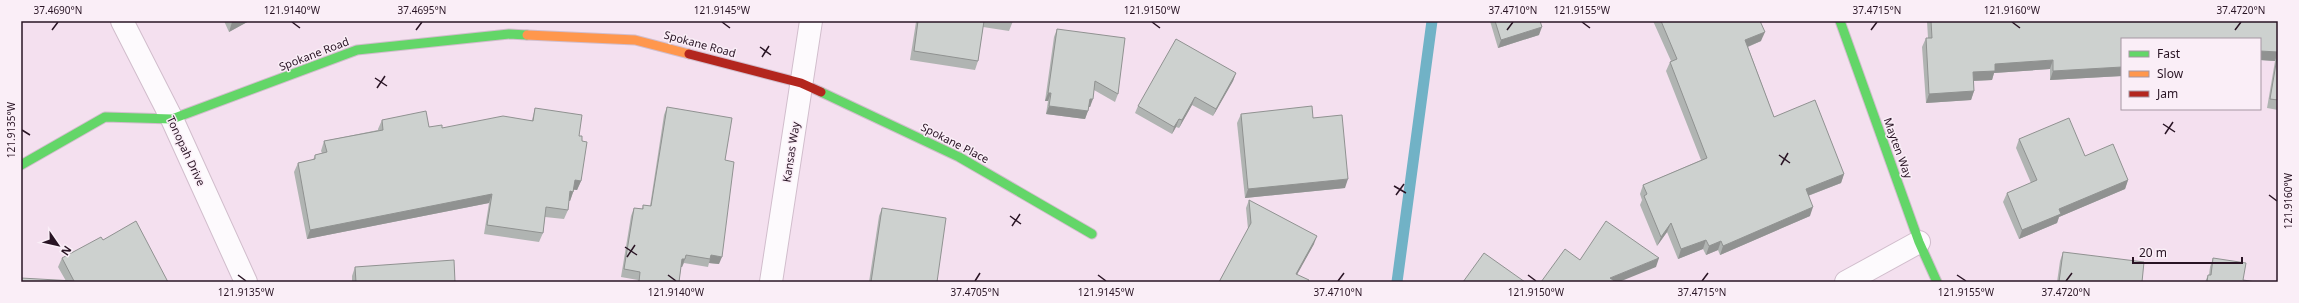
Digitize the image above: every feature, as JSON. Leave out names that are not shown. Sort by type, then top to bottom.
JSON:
[{"type":"street","name":"Tonopah Drive","points":[[122,21],[172,119],[246,282]]},
{"type":"street","name":"Kansas Way","points":[[771,282],[811,21]]},
{"type":"street","name":"Mayten Way","points":[[1840,21],[1919,242],[1936,282]]},
{"type":"street","name":"Spokane Road","points":[[172,119],[357,50],[510,34],[635,40],[801,82]]},
{"type":"street","name":"Spokane Place","points":[[801,82],[959,157],[1092,234]]},
{"type":"street","points":[[21,165],[105,116],[172,119]]},
{"type":"street","points":[[1846,282],[1919,242]]},
{"type":"building","points":[[918,21],[984,21],[978,61],[914,51]]},
{"type":"building","points":[[1495,21],[1540,21],[1542,27],[1501,40]]},
{"type":"building","points":[[1661,21],[1760,21],[1765,32],[1745,40],[1774,117],[1815,100],[1844,174],[1806,189],[1813,207],[1723,246],[1721,241],[1709,246],[1706,240],[1681,249],[1671,223],[1661,237],[1644,196],[1647,194],[1643,185],[1707,158],[1670,62],[1677,59]]},
{"type":"building","points":[[1931,21],[2278,21],[2278,52],[2261,51],[2261,38],[2121,38],[2121,67],[2053,71],[2053,60],[1995,64],[1995,71],[1973,72],[1974,91],[1929,94],[1926,38],[1932,38]]},
{"type":"building","points":[[1057,29],[1125,38],[1118,94],[1095,81],[1093,99],[1090,99],[1088,111],[1049,106],[1051,93],[1048,93]]},
{"type":"building","points":[[1176,39],[1236,73],[1216,109],[1195,97],[1182,120],[1179,119],[1174,127],[1138,106]]},
{"type":"building","points":[[2278,52],[2278,100],[2270,99]]},
{"type":"building","points":[[1312,106],[1313,118],[1342,115],[1348,179],[1248,189],[1241,114]]},
{"type":"building","points":[[667,107],[732,118],[725,160],[734,162],[722,257],[711,255],[710,259],[686,255],[685,259],[682,259],[679,282],[639,282],[640,272],[624,269],[634,208],[643,209],[643,205],[651,206]]},
{"type":"building","points":[[535,108],[582,115],[579,136],[582,136],[582,141],[587,142],[581,181],[575,180],[573,192],[570,191],[568,210],[546,207],[543,233],[487,225],[492,194],[310,230],[298,163],[315,159],[315,155],[327,152],[324,141],[383,130],[382,120],[426,111],[429,127],[442,125],[442,128],[503,116],[533,121]]},
{"type":"building","points":[[2069,118],[2085,156],[2113,144],[2128,180],[2059,209],[2061,214],[2022,230],[2007,193],[2037,180],[2019,139]]},
{"type":"building","points":[[1249,200],[1317,236],[1296,274],[1309,280],[1308,282],[1219,282],[1251,223]]},
{"type":"building","points":[[882,208],[946,218],[937,282],[871,282]]},
{"type":"building","points":[[136,221],[168,282],[21,282],[21,278],[74,281],[62,258],[101,237],[103,240]]},
{"type":"building","points":[[1606,221],[1659,258],[1610,278],[1616,282],[1541,282],[1565,249],[1580,260]]},
{"type":"building","points":[[2063,252],[2144,262],[2142,282],[2059,282]]},
{"type":"building","points":[[1484,253],[1525,282],[1463,282]]},
{"type":"building","points":[[2213,258],[2246,263],[2243,280],[2256,282],[2207,282],[2208,275],[2211,275]]},
{"type":"building","points":[[454,260],[455,282],[356,282],[355,267]]},
{"type":"waterway","points":[[1397,282],[1432,21]]},
{"type":"traffic: fast","points":[[1840,21],[1919,242],[1937,282]]},
{"type":"traffic: fast","points":[[21,165],[105,117],[172,119],[357,50],[509,34],[527,35]]},
{"type":"traffic: fast","points":[[821,92],[959,157],[1092,234]]},
{"type":"traffic: slow","points":[[527,35],[635,40],[689,54]]},
{"type":"traffic: jam","points":[[689,54],[801,83],[821,92]]}]
